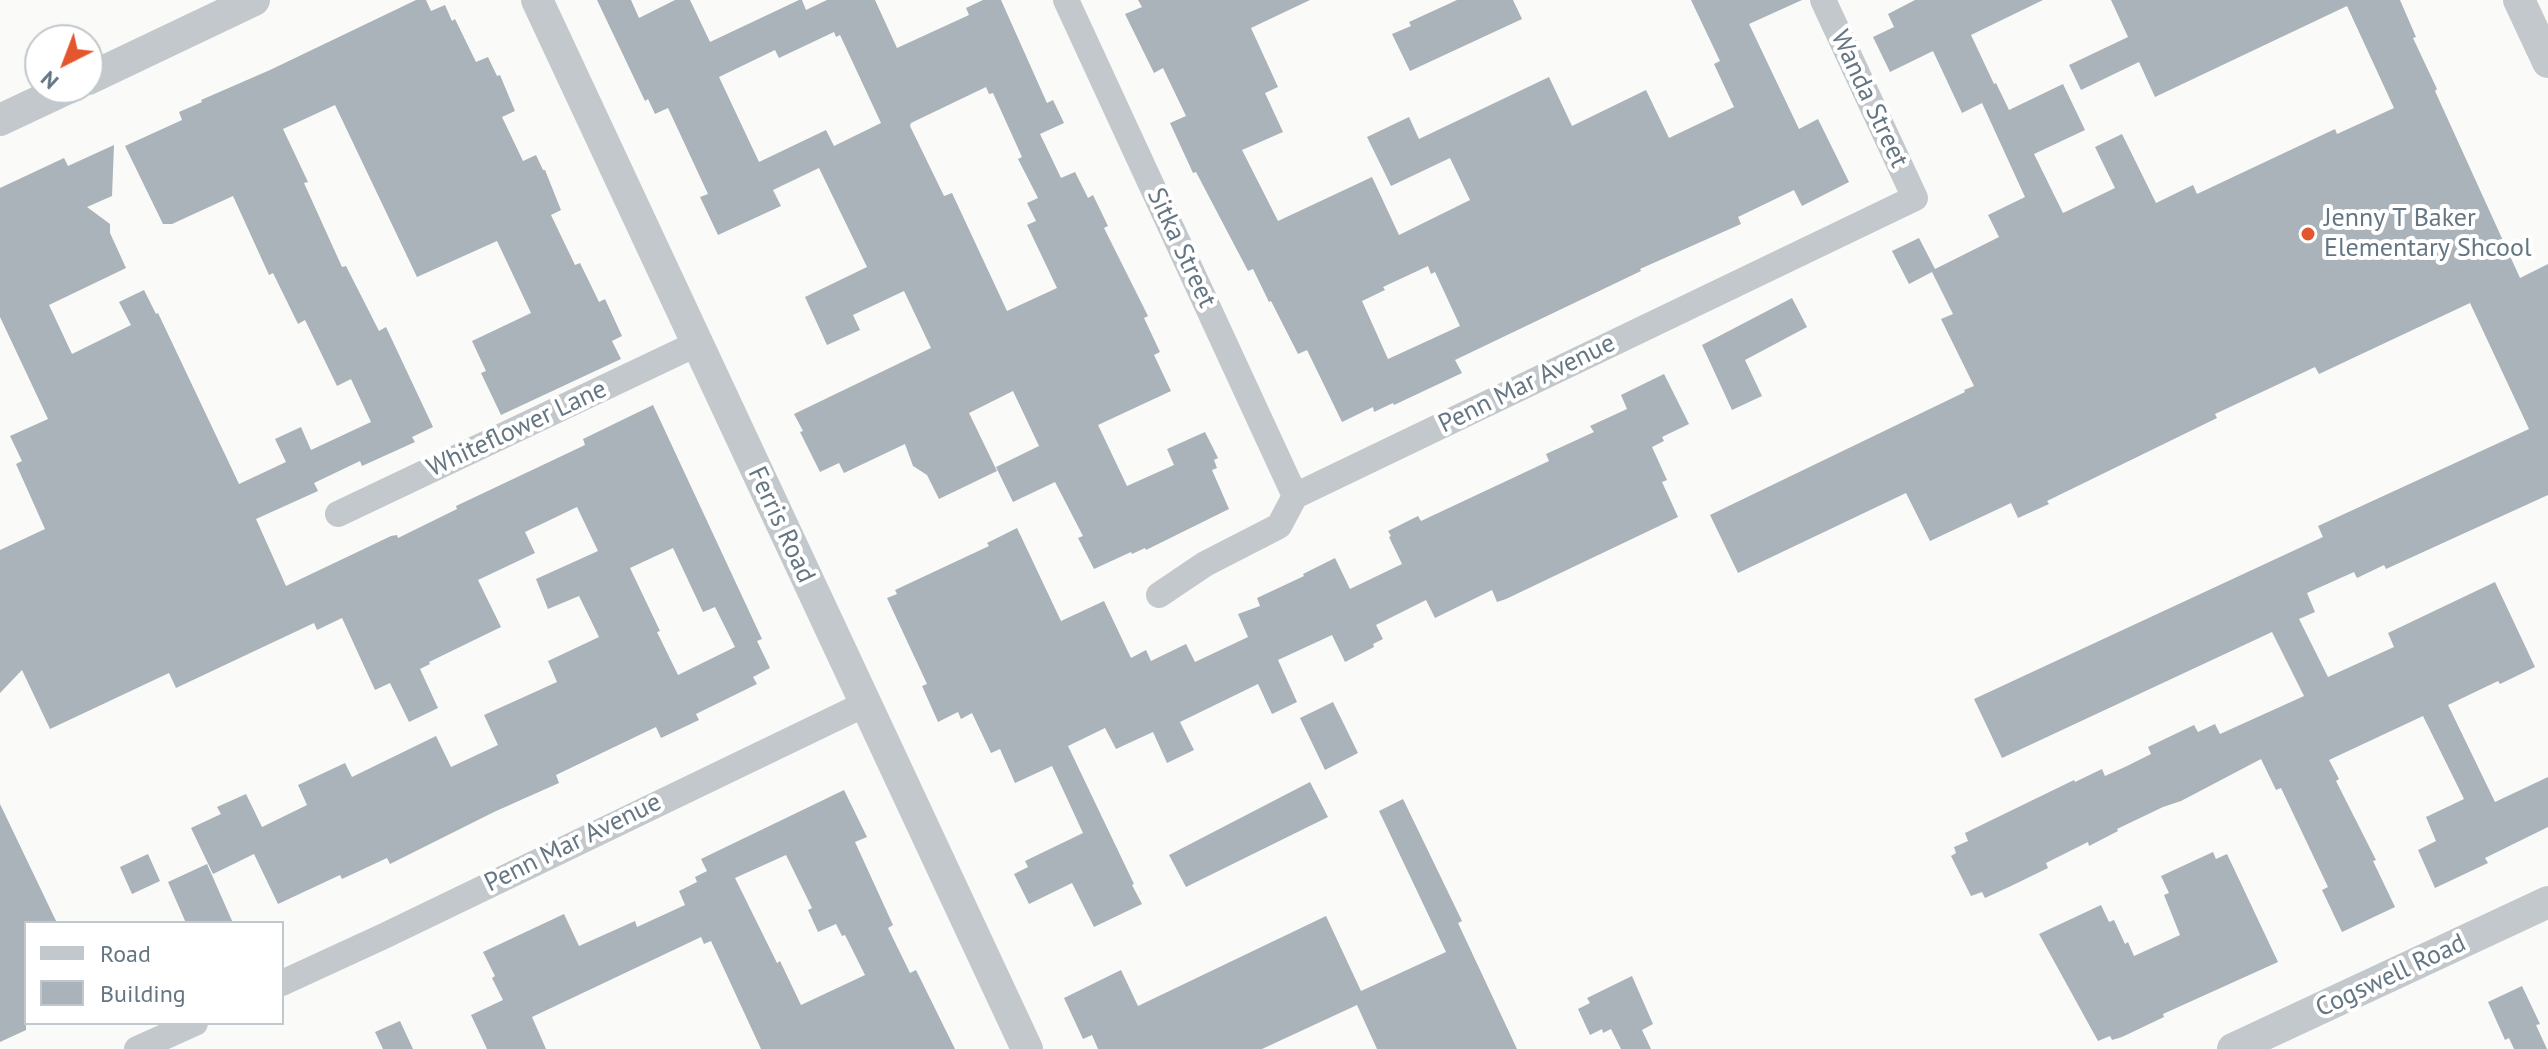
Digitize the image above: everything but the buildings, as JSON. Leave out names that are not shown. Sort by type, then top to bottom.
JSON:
[{"type":"street","points":[[104,71],[254,0]]},
{"type":"street","name":"Ferris Road","points":[[537,0],[1027,1049]]},
{"type":"street","name":"Sitka Street","points":[[1066,0],[1295,496]]},
{"type":"street","name":"Wanda Street","points":[[1823,0],[1915,198]]},
{"type":"street","points":[[2519,0],[2548,62]]},
{"type":"street","points":[[0,120],[34,104]]},
{"type":"street","name":"Penn Mar Avenue","points":[[1295,496],[1915,198]]},
{"type":"street","name":"Whiteflower Lane","points":[[338,514],[696,344]]},
{"type":"street","points":[[1159,595],[1205,564],[1279,526],[1295,496]]},
{"type":"street","name":"Penn Mar Avenue","points":[[284,982],[865,704]]},
{"type":"street","name":"Cogswell Road","points":[[2233,1049],[2548,902]]},
{"type":"street","points":[[137,1049],[191,1025]]},
{"type":"place","name":"Jenny T Baker Elementary Shcool","points":[[2308,234]]}]
